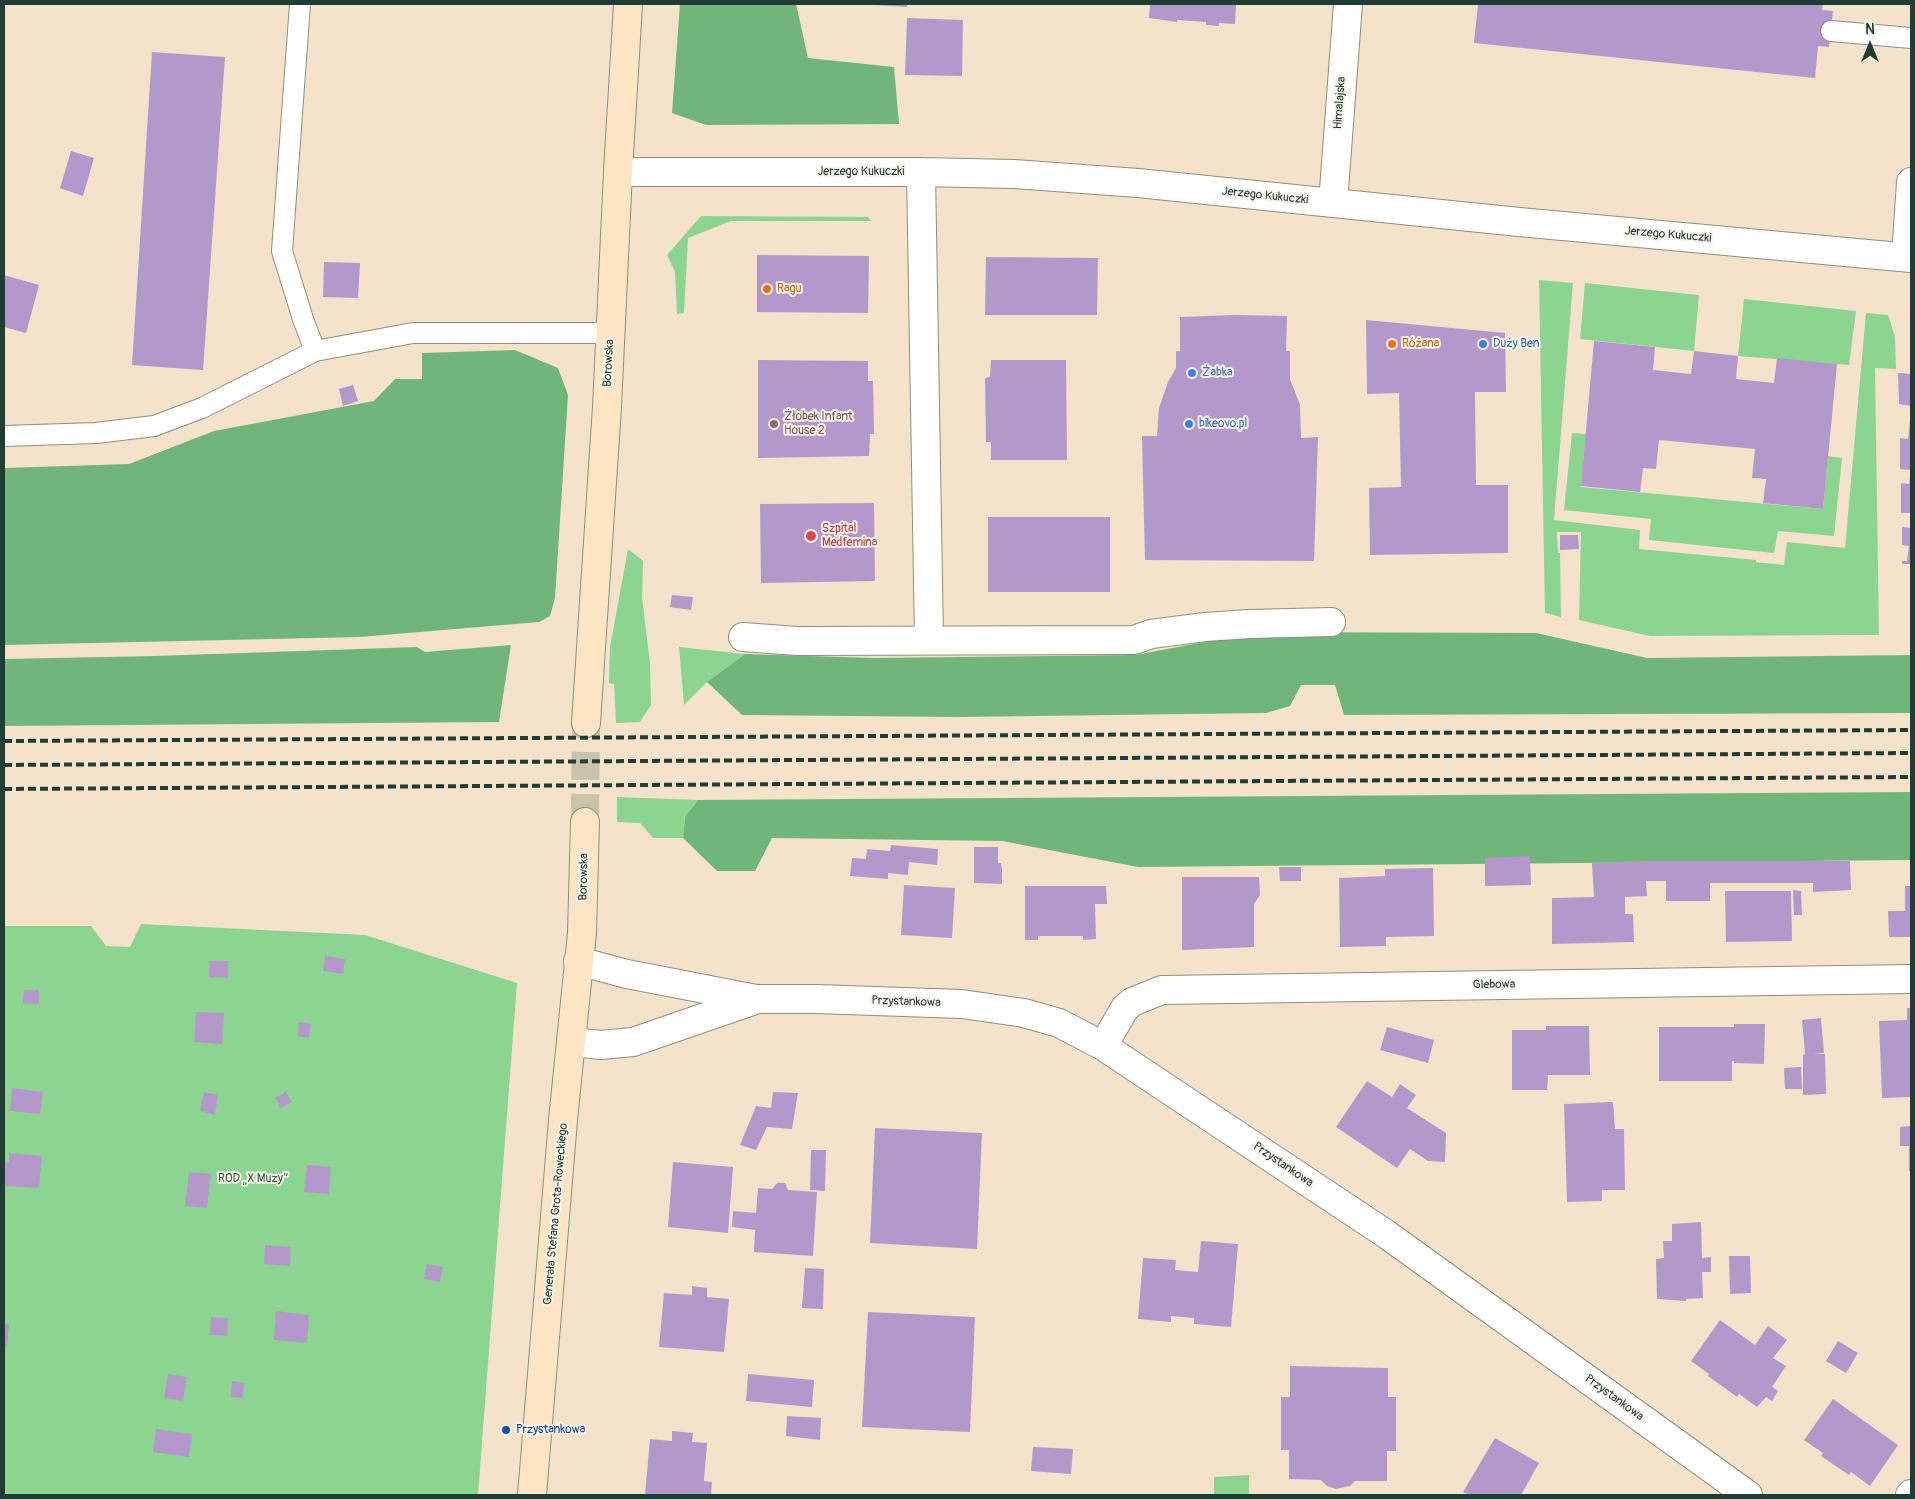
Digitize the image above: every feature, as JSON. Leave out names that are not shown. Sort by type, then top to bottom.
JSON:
[{"type":"street","name":"Borowska","points":[[586,723],[611,333],[628,4]]},
{"type":"street","name":"Himalajska","points":[[1333,203],[1348,4]]},
{"type":"street","name":"Jerzego Kukuczki","points":[[618,172],[921,172],[1014,174],[1090,179],[1909,257]]},
{"type":"street","points":[[921,172],[929,640]]},
{"type":"street","points":[[1909,257],[1911,182]]},
{"type":"street","points":[[743,637],[797,641],[1134,640],[1151,634],[1205,628],[1249,624],[1331,622]]},
{"type":"street","name":"Borowska","points":[[582,933],[585,822]]},
{"type":"street","name":"Generała Stefana Grota-Roweckiego","points":[[532,1495],[578,961],[582,933]]},
{"type":"street","name":"Przystankowa","points":[[578,961],[627,974],[756,999],[962,1004],[1024,1013],[1059,1023],[1103,1046],[1386,1234],[1748,1495]]},
{"type":"street","name":"Glebowa","points":[[1103,1046],[1125,1008],[1132,1002],[1162,990],[1911,979]]},
{"type":"street","name":"Przystankowa","points":[[572,1042],[601,1045],[633,1042],[756,999]]},
{"type":"lane","points":[[300,4],[282,251],[315,351]]},
{"type":"lane","points":[[1831,31],[1911,38]]},
{"type":"lane","points":[[4,436],[96,433],[154,426],[202,408],[315,351],[413,333],[611,333]]},
{"type":"green space","points":[[680,4],[796,4],[808,58],[894,67],[899,124],[706,125],[672,113]]},
{"type":"green space","points":[[701,216],[868,217],[871,221],[731,221],[688,238],[684,313],[677,314],[675,272],[667,255]]},
{"type":"green space","points":[[1539,280],[1573,283],[1554,520],[1640,530],[1639,549],[1756,560],[1756,562],[1784,565],[1787,542],[1845,548],[1866,313],[1888,315],[1895,337],[1896,369],[1875,368],[1879,635],[1650,636],[1579,620],[1581,532],[1557,532],[1558,553],[1560,553],[1561,617],[1545,613]]},
{"type":"green space","points":[[1585,283],[1699,295],[1694,351],[1580,339]]},
{"type":"green space","points":[[1744,299],[1856,311],[1849,365],[1738,356]]},
{"type":"green space","points":[[515,350],[558,368],[568,395],[555,598],[550,616],[539,622],[360,637],[4,645],[4,468],[129,464],[214,431],[374,401],[395,379],[422,379],[422,353]]},
{"type":"green space","points":[[1572,433],[1586,434],[1581,487],[1823,509],[1828,456],[1842,458],[1834,536],[1778,531],[1774,553],[1649,540],[1651,519],[1564,510]]},
{"type":"green space","points":[[628,549],[643,561],[642,597],[650,663],[651,705],[640,722],[616,723],[614,684],[609,683],[610,647]]},
{"type":"green space","points":[[1258,632],[1536,633],[1647,658],[1911,655],[1911,713],[1344,715],[1335,685],[1301,685],[1290,706],[1266,713],[958,717],[742,715],[707,682],[745,654],[874,658],[1135,655]]},
{"type":"green space","points":[[511,645],[499,722],[4,726],[4,659],[417,647],[425,652]]},
{"type":"green space","points":[[679,647],[745,654],[707,682],[684,705]]},
{"type":"green space","points":[[1911,792],[1911,860],[1138,867],[1002,841],[772,838],[755,871],[717,871],[683,838],[685,817],[698,800]]},
{"type":"green space","points":[[617,797],[698,800],[685,817],[683,838],[653,838],[640,823],[617,822]]},
{"type":"green space","name":"ROD „X Muzy”","points":[[141,924],[365,935],[517,983],[478,1495],[4,1495],[4,926],[91,926],[106,946],[130,947]]},
{"type":"green space","points":[[1249,1475],[1249,1495],[1214,1495],[1214,1477]]},
{"type":"building","points":[[907,4],[907,7],[874,5]]},
{"type":"building","points":[[1150,4],[1236,4],[1235,24],[1219,23],[1219,26],[1206,25],[1206,22],[1177,20],[1177,22],[1149,18]]},
{"type":"building","points":[[1478,4],[1823,4],[1822,10],[1833,11],[1829,47],[1818,46],[1815,78],[1474,43]]},
{"type":"building","points":[[907,18],[963,20],[962,76],[905,75]]},
{"type":"building","points":[[152,52],[225,57],[203,370],[132,365]]},
{"type":"building","points":[[71,151],[94,158],[83,196],[60,188]]},
{"type":"building","points":[[757,255],[869,256],[868,313],[757,312]]},
{"type":"building","points":[[986,257],[1098,258],[1097,315],[985,315]]},
{"type":"building","points":[[324,262],[360,263],[358,298],[323,297]]},
{"type":"building","points":[[4,275],[39,285],[26,333],[4,327]]},
{"type":"building","points":[[1287,316],[1286,351],[1290,351],[1290,379],[1300,405],[1301,438],[1318,437],[1314,561],[1145,560],[1142,436],[1157,436],[1159,408],[1168,382],[1176,368],[1176,351],[1180,351],[1180,317]]},
{"type":"building","points":[[1366,320],[1505,333],[1506,392],[1475,392],[1476,485],[1508,485],[1508,553],[1370,555],[1369,488],[1401,487],[1399,393],[1367,394]]},
{"type":"building","points":[[1594,341],[1655,347],[1653,370],[1691,374],[1694,351],[1738,356],[1736,379],[1774,383],[1777,358],[1837,364],[1823,509],[1763,503],[1766,479],[1752,478],[1755,449],[1659,440],[1656,469],[1643,468],[1640,492],[1581,486]]},
{"type":"building","points":[[758,360],[868,361],[868,381],[873,381],[874,431],[874,434],[870,434],[869,456],[758,458]]},
{"type":"building","points":[[991,360],[1066,360],[1067,460],[991,460],[991,442],[986,442],[985,378],[990,377]]},
{"type":"building","points":[[1898,373],[1911,374],[1911,406],[1899,404]]},
{"type":"building","points":[[353,385],[358,401],[343,406],[339,389]]},
{"type":"building","points":[[1910,420],[1911,470],[1900,469],[1900,438],[1908,439]]},
{"type":"building","points":[[1910,478],[1911,513],[1901,513],[1901,483],[1909,484]]},
{"type":"building","points":[[874,503],[875,581],[761,583],[760,504]]},
{"type":"building","points":[[988,517],[1110,517],[1110,592],[988,592]]},
{"type":"building","points":[[1902,527],[1911,528],[1911,564],[1902,564],[1902,561],[1907,561],[1909,546],[1902,545]]},
{"type":"building","points":[[1560,535],[1578,535],[1579,549],[1560,550]]},
{"type":"building","points":[[672,595],[693,597],[691,610],[670,607]]},
{"type":"building","points":[[891,845],[938,849],[937,865],[909,862],[908,875],[888,873],[888,879],[850,876],[852,858],[866,859],[867,849],[890,851]]},
{"type":"building","points":[[974,847],[998,847],[998,863],[1001,863],[1002,884],[974,883]]},
{"type":"building","points":[[1530,856],[1531,885],[1485,886],[1485,858]]},
{"type":"building","points":[[1646,861],[1850,861],[1851,890],[1813,892],[1813,883],[1710,883],[1710,901],[1666,901],[1666,881],[1646,881],[1647,896],[1625,897],[1625,914],[1633,914],[1634,942],[1552,944],[1552,898],[1594,897],[1592,863]]},
{"type":"building","points":[[1279,867],[1301,867],[1301,881],[1280,881]]},
{"type":"building","points":[[1433,868],[1434,936],[1386,937],[1386,946],[1340,947],[1339,878],[1385,876],[1385,869]]},
{"type":"building","points":[[1182,877],[1259,877],[1260,895],[1254,904],[1254,947],[1182,950]]},
{"type":"building","points":[[904,885],[955,888],[952,938],[901,935]]},
{"type":"building","points":[[1025,886],[1106,886],[1107,904],[1095,904],[1096,939],[1083,940],[1083,936],[1038,936],[1038,940],[1025,940]]},
{"type":"building","points":[[1905,886],[1911,886],[1911,937],[1889,937],[1888,911],[1905,911]]},
{"type":"building","points":[[1793,890],[1801,891],[1802,915],[1794,915]]},
{"type":"building","points":[[1725,891],[1791,891],[1792,941],[1726,942]]},
{"type":"building","points":[[325,956],[345,959],[343,974],[323,971]]},
{"type":"building","points":[[209,961],[228,961],[228,978],[209,977]]},
{"type":"building","points":[[24,990],[39,990],[39,1004],[23,1004]]},
{"type":"building","points":[[1907,1008],[1911,1008],[1911,1097],[1882,1098],[1879,1021],[1907,1020]]},
{"type":"building","points":[[196,1012],[224,1013],[222,1044],[194,1042]]},
{"type":"building","points":[[1821,1018],[1824,1053],[1813,1054],[1825,1054],[1826,1094],[1803,1095],[1803,1055],[1805,1054],[1802,1020]]},
{"type":"building","points":[[299,1022],[311,1024],[309,1038],[298,1036]]},
{"type":"building","points":[[1734,1024],[1765,1024],[1764,1064],[1734,1063],[1732,1061],[1732,1081],[1659,1081],[1659,1027],[1734,1027]]},
{"type":"building","points":[[1546,1026],[1589,1026],[1590,1075],[1548,1075],[1547,1090],[1512,1090],[1512,1030],[1546,1030]]},
{"type":"building","points":[[1387,1027],[1434,1040],[1428,1063],[1380,1050]]},
{"type":"building","points":[[1801,1067],[1802,1089],[1785,1089],[1784,1068]]},
{"type":"building","points":[[1367,1081],[1392,1097],[1400,1084],[1416,1095],[1407,1108],[1446,1133],[1445,1162],[1428,1161],[1410,1149],[1397,1168],[1336,1127]]},
{"type":"building","points":[[12,1088],[43,1092],[40,1114],[10,1111]]},
{"type":"building","points":[[204,1092],[218,1095],[215,1115],[200,1111]]},
{"type":"building","points":[[286,1092],[292,1102],[281,1108],[275,1098]]},
{"type":"building","points":[[773,1092],[798,1093],[792,1129],[767,1127],[756,1150],[740,1145],[756,1106],[771,1108]]},
{"type":"building","points":[[1613,1102],[1615,1129],[1624,1129],[1625,1190],[1602,1190],[1602,1201],[1567,1202],[1564,1104]]},
{"type":"building","points":[[1911,1126],[1911,1171],[1909,1171],[1909,1146],[1900,1146],[1900,1127]]},
{"type":"building","points":[[875,1128],[982,1133],[977,1249],[870,1243]]},
{"type":"building","points":[[811,1150],[826,1150],[825,1191],[810,1190]]},
{"type":"building","points":[[9,1153],[42,1156],[39,1188],[4,1186],[4,1162],[9,1162]]},
{"type":"building","points":[[673,1162],[733,1167],[728,1233],[668,1227]]},
{"type":"building","points":[[307,1165],[331,1167],[329,1194],[304,1192]]},
{"type":"building","points":[[189,1172],[211,1174],[207,1208],[185,1206]]},
{"type":"building","points":[[777,1183],[785,1183],[788,1190],[817,1192],[813,1256],[754,1252],[755,1230],[732,1227],[733,1211],[756,1213],[758,1188],[772,1189]]},
{"type":"building","points":[[1701,1222],[1702,1258],[1711,1257],[1711,1272],[1702,1272],[1703,1298],[1686,1299],[1686,1301],[1657,1299],[1656,1259],[1664,1258],[1663,1241],[1672,1241],[1672,1224]]},
{"type":"building","points":[[1201,1241],[1238,1244],[1231,1327],[1194,1324],[1194,1318],[1171,1316],[1171,1322],[1138,1319],[1143,1258],[1176,1260],[1175,1270],[1198,1272]]},
{"type":"building","points":[[265,1245],[291,1247],[290,1266],[264,1264]]},
{"type":"building","points":[[1729,1256],[1750,1256],[1751,1293],[1730,1294]]},
{"type":"building","points":[[427,1264],[443,1267],[440,1282],[424,1279]]},
{"type":"building","points":[[805,1268],[824,1269],[823,1309],[802,1308]]},
{"type":"building","points":[[692,1286],[707,1288],[707,1297],[729,1299],[724,1352],[659,1347],[664,1293],[692,1295]]},
{"type":"building","points":[[276,1311],[309,1315],[307,1343],[274,1340]]},
{"type":"building","points":[[868,1312],[975,1317],[970,1432],[862,1427]]},
{"type":"building","points":[[211,1317],[228,1318],[227,1336],[210,1335]]},
{"type":"building","points":[[1720,1320],[1755,1345],[1768,1326],[1787,1340],[1773,1358],[1786,1366],[1772,1387],[1778,1391],[1772,1401],[1766,1397],[1757,1407],[1739,1394],[1737,1397],[1691,1361]]},
{"type":"building","points":[[4,1324],[9,1324],[7,1347],[4,1346]]},
{"type":"building","points":[[1838,1341],[1858,1353],[1846,1373],[1826,1361]]},
{"type":"building","points":[[1290,1366],[1388,1368],[1388,1397],[1396,1397],[1396,1451],[1387,1451],[1387,1481],[1355,1481],[1350,1486],[1336,1489],[1327,1486],[1321,1480],[1289,1479],[1289,1450],[1281,1450],[1281,1397],[1290,1397]]},
{"type":"building","points":[[168,1374],[187,1377],[183,1401],[164,1398]]},
{"type":"building","points":[[748,1374],[814,1380],[812,1407],[746,1401]]},
{"type":"building","points":[[232,1381],[244,1383],[243,1398],[231,1397]]},
{"type":"building","points":[[1833,1399],[1898,1445],[1870,1486],[1851,1472],[1849,1475],[1821,1456],[1823,1453],[1804,1440]]},
{"type":"building","points":[[787,1416],[821,1418],[820,1440],[786,1436]]},
{"type":"building","points":[[156,1429],[192,1434],[189,1457],[153,1452]]},
{"type":"building","points":[[672,1431],[693,1433],[692,1442],[707,1443],[704,1481],[712,1482],[711,1495],[645,1495],[650,1439],[672,1441]]},
{"type":"building","points":[[1495,1438],[1539,1463],[1521,1495],[1469,1495],[1463,1492]]},
{"type":"building","points":[[1033,1447],[1073,1449],[1071,1474],[1031,1471]]},
{"type":"tunnel","points":[[585,822],[586,723]]},
{"type":"railway","points":[[4,741],[1911,730]]},
{"type":"railway","points":[[4,765],[1911,753]]},
{"type":"railway","points":[[4,789],[1911,777]]},
{"type":"place","name":"Ragu","points":[[767,289]]},
{"type":"place","name":"Różana","points":[[1392,344]]},
{"type":"place","name":"Duży Ben","points":[[1483,344]]},
{"type":"place","name":"Żabka","points":[[1192,373]]},
{"type":"place","name":"Żłobek Infant House 2","points":[[774,424]]},
{"type":"place","name":"bikeovo.pl","points":[[1189,424]]},
{"type":"place","name":"Szpital Medfemina","points":[[811,536]]},
{"type":"place","name":"Przystankowa","points":[[506,1430]]}]
